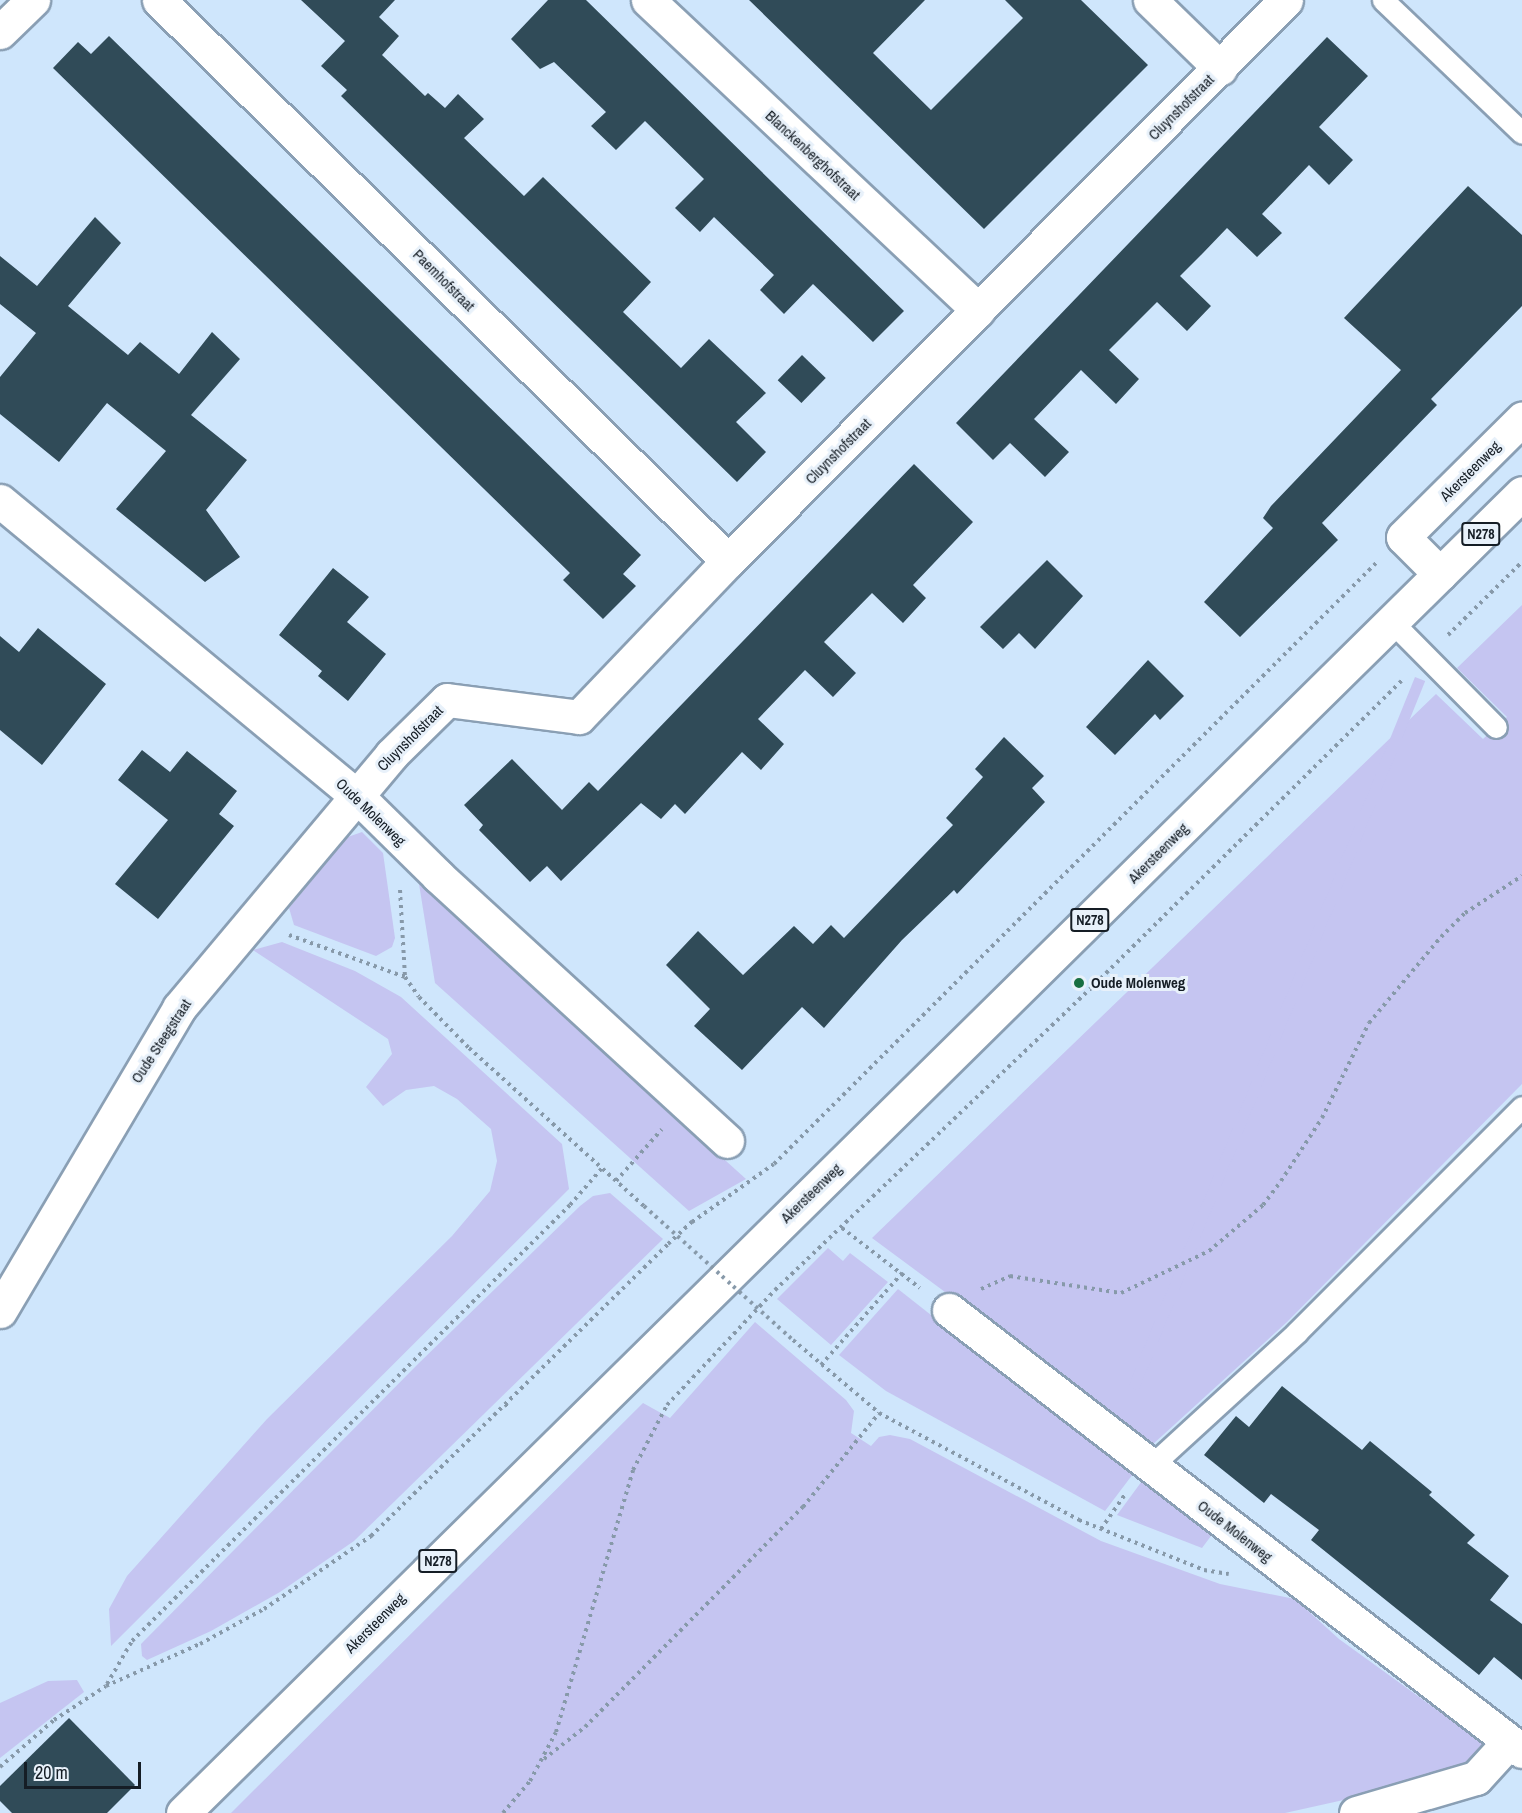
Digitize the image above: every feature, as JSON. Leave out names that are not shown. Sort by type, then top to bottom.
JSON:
[{"type":"street","points":[[0,32],[33,0]]},
{"type":"street","name":"Paemhofstraat","points":[[159,0],[728,561]]},
{"type":"street","name":"Blanckenberghofstraat","points":[[648,0],[978,310]]},
{"type":"street","points":[[1150,0],[1220,68]]},
{"type":"street","name":"Cluynshofstraat","points":[[356,795],[391,755],[447,700],[579,717],[728,561],[1286,0]]},
{"type":"street","name":"Akersteenweg","points":[[1440,574],[1403,537],[1522,418]]},
{"type":"street","name":"Akersteenweg","points":[[183,1813],[1522,493]]},
{"type":"street","name":"Oude Molenweg","points":[[0,501],[356,795],[393,834],[727,1141]]},
{"type":"street","name":"Oude Steegstraat","points":[[0,1311],[179,1008],[356,795]]},
{"type":"street","name":"Oude Molenweg","points":[[954,1314],[1515,1747]]},
{"type":"street","points":[[1356,1813],[1476,1778],[1515,1747]]},
{"type":"lane","points":[[1383,0],[1522,133]]},
{"type":"lane","points":[[1390,621],[1496,727]]},
{"type":"lane","points":[[1151,1466],[1297,1332],[1522,1107]]},
{"type":"path","points":[[503,1813],[543,1760],[562,1716],[633,1470],[655,1425],[674,1398],[748,1317],[1522,562]]},
{"type":"path","points":[[0,1767],[54,1720],[106,1686],[200,1644],[346,1557],[692,1222],[774,1164],[1375,564]]},
{"type":"path","points":[[393,834],[405,936],[405,977]]},
{"type":"path","points":[[954,1314],[983,1287],[1010,1276],[1121,1293],[1209,1251],[1263,1205],[1281,1181],[1322,1118],[1369,1023],[1464,913],[1522,876]]},
{"type":"path","points":[[257,916],[293,937],[405,977],[434,1015],[820,1365],[879,1413],[1101,1529],[1220,1574],[1251,1575],[1269,1558]]},
{"type":"path","points":[[616,1181],[654,1138]]},
{"type":"path","points":[[106,1686],[132,1641],[570,1205],[602,1168]]},
{"type":"path","points":[[820,1365],[902,1273],[842,1227]]},
{"type":"path","points":[[505,1404],[510,1409]]},
{"type":"path","points":[[543,1760],[585,1726],[803,1508],[879,1413]]},
{"type":"path","points":[[1101,1529],[1151,1466]]},
{"type":"shaded area","points":[[1522,605],[1522,1084],[1287,1322],[1152,1445],[872,1238],[1436,694],[1483,739],[1507,717],[1457,668]]},
{"type":"shaded area","points":[[1415,677],[1425,681],[1139,1390],[1128,1386]]},
{"type":"shaded area","points":[[362,832],[383,853],[395,938],[392,947],[376,956],[294,925],[289,908],[345,838]]},
{"type":"shaded area","points":[[419,884],[746,1179],[689,1211],[435,983]]},
{"type":"shaded area","points":[[282,942],[355,971],[401,997],[562,1144],[569,1189],[111,1646],[109,1609],[127,1576],[267,1419],[452,1236],[490,1191],[497,1161],[491,1129],[457,1099],[434,1086],[406,1090],[383,1106],[366,1087],[392,1054],[388,1039],[253,950]]},
{"type":"shaded area","points":[[610,1193],[663,1239],[354,1541],[280,1592],[211,1631],[147,1660],[142,1656],[141,1644],[417,1365],[580,1206],[593,1196]]},
{"type":"shaded area","points":[[828,1248],[843,1261],[850,1253],[888,1282],[831,1345],[777,1299]]},
{"type":"shaded area","points":[[898,1289],[1133,1474],[1105,1511],[886,1391],[839,1355]]},
{"type":"shaded area","points":[[755,1322],[846,1400],[854,1411],[851,1433],[871,1446],[879,1437],[890,1435],[910,1439],[1101,1541],[1220,1584],[1295,1599],[1339,1639],[1498,1754],[1420,1783],[1285,1813],[231,1813],[643,1403],[670,1418]]},
{"type":"shaded area","points":[[1142,1481],[1211,1536],[1202,1548],[1117,1515]]},
{"type":"shaded area","points":[[77,1680],[84,1692],[0,1758],[0,1703],[48,1681]]},
{"type":"building","points":[[301,0],[395,0],[379,17],[399,36],[382,55],[425,96],[428,93],[445,108],[458,94],[484,119],[464,138],[524,196],[543,177],[651,282],[623,312],[681,368],[709,339],[766,393],[736,422],[766,452],[737,482],[341,96],[347,90],[321,66],[345,41]]},
{"type":"building","points":[[548,0],[586,0],[904,311],[873,342],[813,284],[784,314],[760,290],[774,275],[714,217],[700,232],[675,208],[704,179],[645,121],[616,150],[591,126],[606,112],[554,62],[540,69],[511,39]]},
{"type":"building","points":[[749,0],[925,0],[873,53],[931,110],[1023,18],[1005,0],[1081,0],[1148,65],[984,229]]},
{"type":"building","points":[[109,36],[641,555],[623,574],[636,586],[603,619],[563,580],[570,573],[53,68],[78,42],[91,54]]},
{"type":"building","points":[[1327,37],[1368,76],[1319,127],[1353,160],[1329,185],[1309,165],[1262,214],[1282,233],[1257,257],[1227,228],[1180,276],[1211,306],[1187,331],[1157,302],[1109,350],[1139,379],[1116,404],[1081,370],[1034,419],[1069,452],[1045,477],[1010,443],[993,460],[956,423]]},
{"type":"building","points":[[1468,186],[1522,235],[1522,306],[1431,399],[1437,405],[1322,523],[1338,540],[1240,637],[1204,602],[1273,528],[1263,518],[1271,506],[1401,370],[1344,318]]},
{"type":"building","points":[[95,217],[121,243],[68,306],[128,355],[140,342],[179,374],[212,332],[240,359],[191,415],[247,460],[206,510],[240,557],[205,582],[116,509],[166,451],[107,403],[59,462],[0,414],[0,377],[36,333],[0,304],[0,256],[37,286]]},
{"type":"building","points":[[802,355],[826,378],[801,403],[778,380]]},
{"type":"building","points":[[914,464],[973,522],[913,585],[926,598],[903,623],[872,593],[824,642],[856,673],[833,697],[805,670],[758,719],[784,744],[761,770],[742,752],[685,814],[675,804],[661,819],[641,803],[561,881],[547,866],[530,882],[479,830],[483,825],[464,805],[512,759],[562,810],[589,782],[598,791]]},
{"type":"building","points":[[1047,560],[1083,596],[1035,649],[1019,633],[1003,649],[980,627]]},
{"type":"building","points":[[333,568],[369,597],[347,622],[386,654],[348,701],[318,676],[322,671],[279,635]]},
{"type":"building","points":[[38,628],[106,684],[42,765],[0,730],[0,636],[19,652]]},
{"type":"building","points":[[1148,660],[1184,696],[1160,720],[1155,714],[1115,755],[1086,727]]},
{"type":"building","points":[[1004,737],[1044,776],[1032,788],[1045,802],[957,894],[954,890],[902,940],[824,1028],[802,1007],[742,1070],[694,1026],[710,1009],[666,965],[698,931],[743,975],[794,926],[813,944],[831,925],[844,938],[953,825],[946,818],[983,777],[975,769]]},
{"type":"building","points":[[142,750],[170,772],[187,751],[237,791],[219,814],[234,826],[158,919],[115,884],[168,820],[118,780]]},
{"type":"building","points":[[1282,1386],[1362,1450],[1370,1441],[1432,1492],[1429,1495],[1475,1535],[1467,1543],[1509,1576],[1490,1600],[1522,1624],[1522,1680],[1494,1657],[1479,1675],[1311,1540],[1319,1530],[1271,1494],[1264,1503],[1204,1455],[1236,1416],[1249,1427]]},
{"type":"building","points":[[69,1718],[135,1785],[107,1813],[12,1813],[0,1801],[0,1786]]},
{"type":"place","name":"Oude Molenweg","points":[[1079,983]]}]
